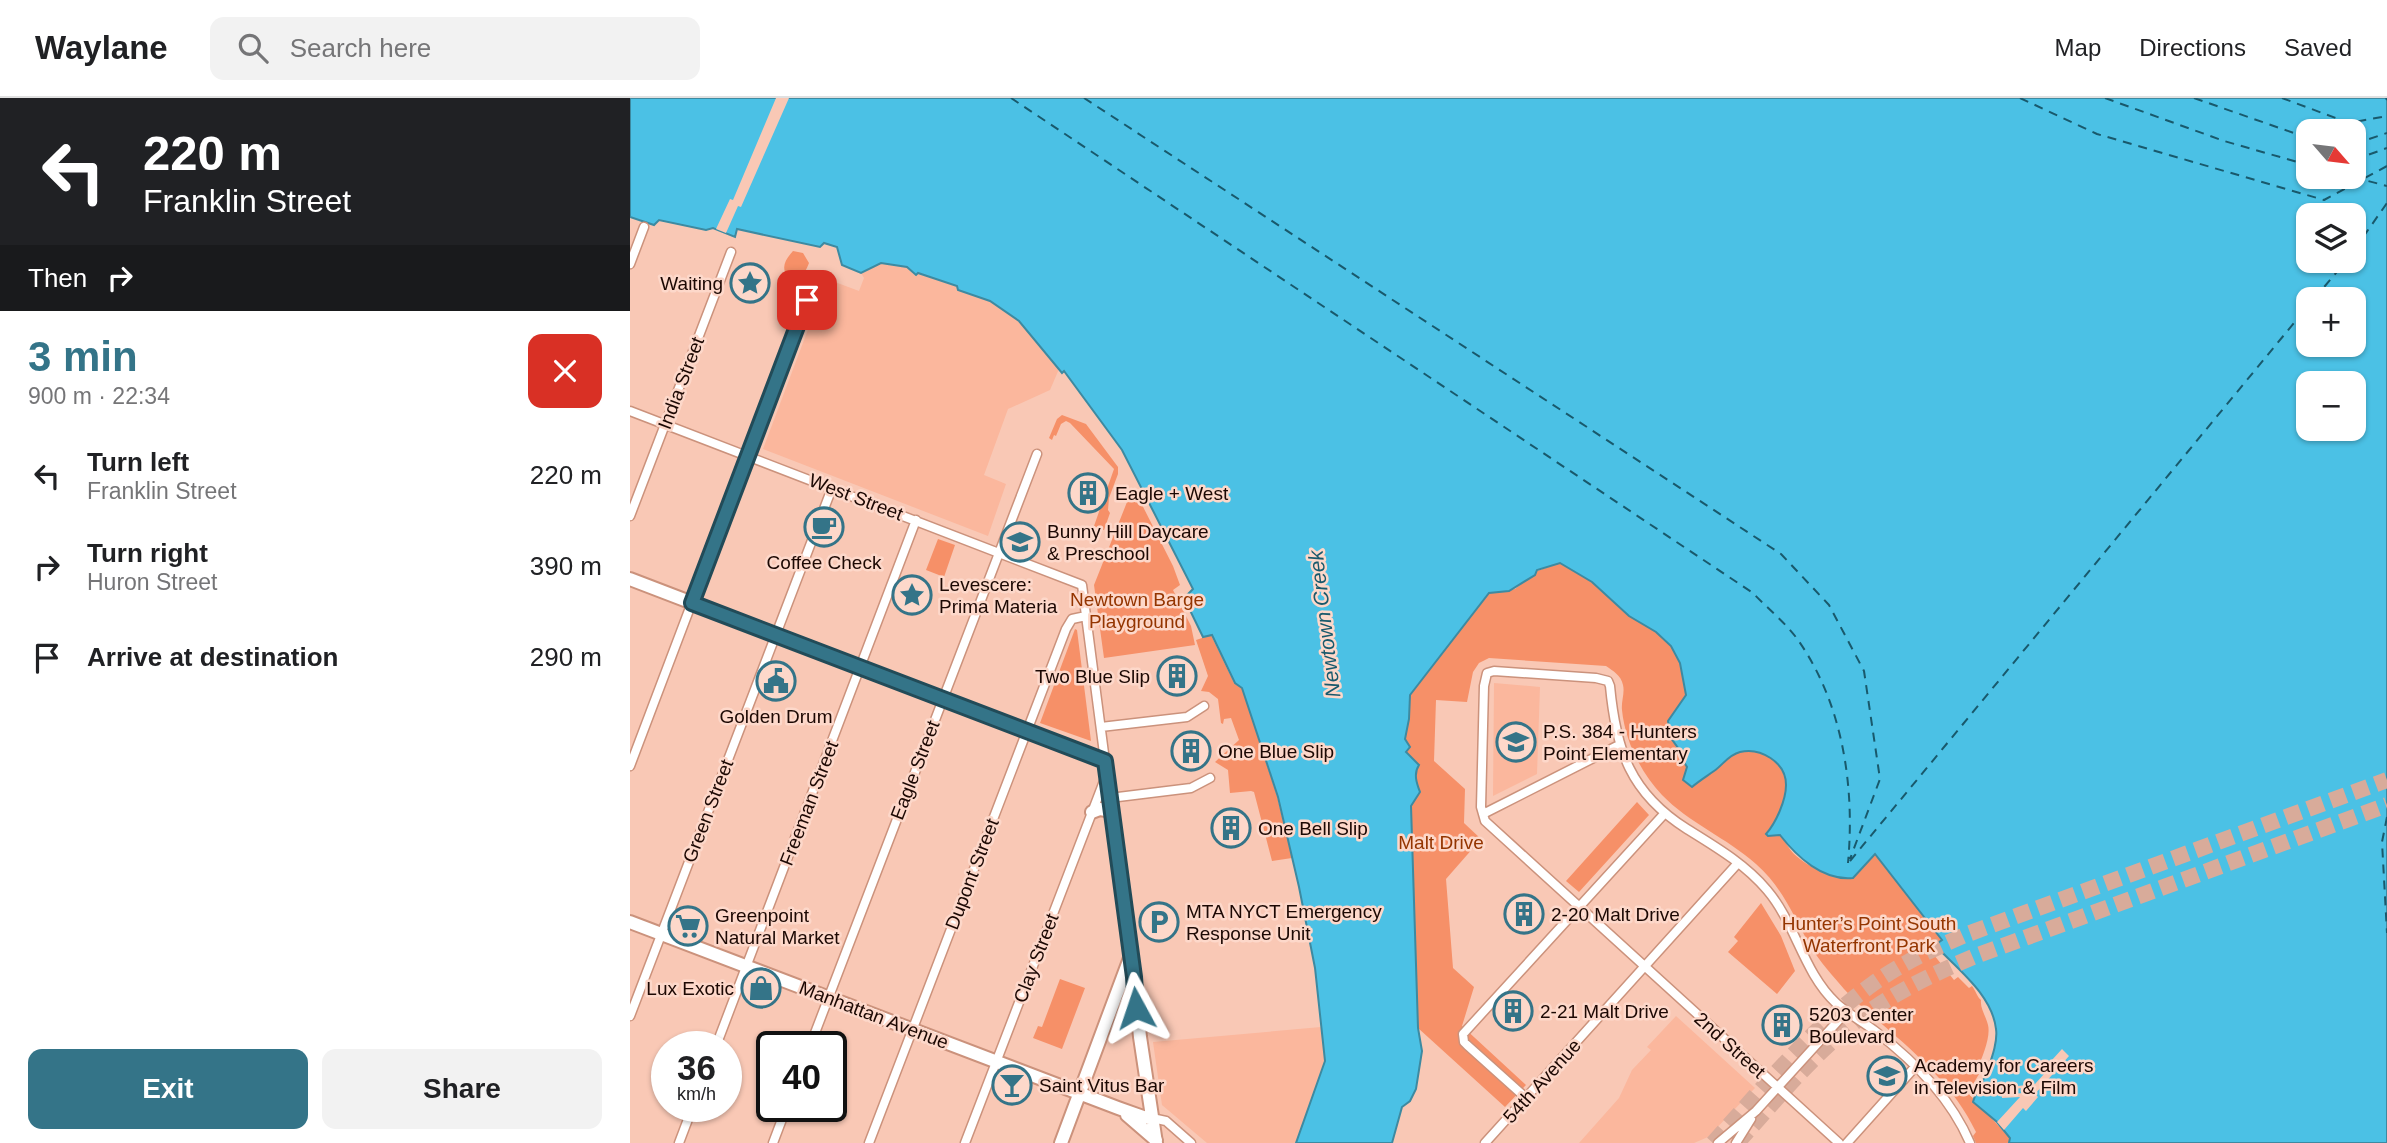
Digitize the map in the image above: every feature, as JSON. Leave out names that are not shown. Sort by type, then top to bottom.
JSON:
[{"type":"street","points":[[630,264],[644,227]]},
{"type":"street","name":"India Street","points":[[630,516],[732,251]]},
{"type":"street","points":[[630,766],[814,281]]},
{"type":"street","name":"West Street","points":[[630,411],[1082,585],[1086,616]]},
{"type":"street","name":"Eagle Street","points":[[816,1031],[1037,454]]},
{"type":"street","name":"Green Street","points":[[630,1016],[832,488]]},
{"type":"street","name":"Freeman Street","points":[[722,1031],[916,520]]},
{"type":"street","points":[[630,579],[1027,731],[1106,767]]},
{"type":"street","points":[[1086,616],[1136,1004],[1157,1142]]},
{"type":"street","name":"Dupont Street","points":[[869,1143],[1067,626],[1072,619],[1086,616]]},
{"type":"street","points":[[1619,745],[1483,814],[1484,686],[1488,673],[1494,671],[1608,681],[1619,745],[1642,788],[1665,813],[1738,863],[1773,897],[1813,972],[1829,995],[1847,1012],[1885,1039],[1915,1067],[1950,1108],[1970,1143]]},
{"type":"street","points":[[1101,727],[1187,716],[1204,706]]},
{"type":"street","name":"Clay Street","points":[[965,1143],[1092,812],[1106,767]]},
{"type":"street","points":[[1092,812],[1111,804],[1191,788],[1210,778]]},
{"type":"street","points":[[1526,1098],[1466,1045],[1464,1034],[1665,813]]},
{"type":"street","name":"2nd Street","points":[[1483,814],[1486,822],[1839,1143]]},
{"type":"street","name":"54th Avenue","points":[[1485,1143],[1738,863]]},
{"type":"street","name":"Manhattan Avenue","points":[[630,922],[1153,1122],[1166,1121],[1191,1143]]},
{"type":"street","points":[[1061,1143],[1130,958]]},
{"type":"street","points":[[1115,1002],[1127,998],[1136,1004]]},
{"type":"street","points":[[1718,1143],[1756,1111],[1847,1012]]},
{"type":"street","points":[[1847,1143],[1915,1067]]},
{"type":"street","name":"Manhattan Avenue","points":[[1118,1108],[1157,1142]]},
{"type":"street","points":[[1736,1143],[1756,1111]]},
{"type":"street","points":[[679,1143],[687,1122]]},
{"type":"street","points":[[773,1143],[781,1122]]},
{"type":"shaded area","points":[[881,263],[907,267],[913,274],[925,274],[957,286],[958,290],[990,301],[1019,321],[1059,369],[1050,390],[1008,409],[984,475],[1006,484],[988,536],[763,449],[827,279],[859,291],[864,278],[861,273]]},
{"type":"shaded area","name":"P.S. 384 - Hunters Point Elementary","points":[[1494,683],[1540,687],[1537,774],[1493,796]]},
{"type":"shaded area","points":[[1676,1016],[1755,1088],[1708,1137],[1694,1143],[1579,1143],[1619,1098],[1632,1070],[1651,1050],[1647,1047]]},
{"type":"shaded area","points":[[1321,1027],[1325,1061],[1296,1143],[1207,1143],[1162,1105],[1153,1042]]},
{"type":"green space","points":[[793,251],[803,253],[809,263],[804,273],[796,278],[788,277],[784,270],[786,260]]},
{"type":"green space","points":[[1062,415],[1086,424],[1118,467],[1109,498],[1110,513],[1104,530],[1094,526],[1114,469],[1066,421],[1061,424],[1052,440],[1049,438],[1057,419]]},
{"type":"green space","name":"Newtown Barge Playground","points":[[1133,487],[1173,566],[1180,585],[1173,590],[1191,626],[1195,645],[1104,658],[1094,585]]},
{"type":"green space","points":[[938,539],[955,545],[944,577],[926,570]]},
{"type":"green space","name":"Hunter’s Point South Waterfront Park","points":[[1560,563],[1592,582],[1629,616],[1656,632],[1671,646],[1680,663],[1686,695],[1668,721],[1675,745],[1687,767],[1683,780],[1692,787],[1736,753],[1756,752],[1770,758],[1782,769],[1786,791],[1780,811],[1766,833],[1780,835],[1800,859],[1822,872],[1838,877],[1853,878],[1874,853],[1942,940],[1930,950],[1954,980],[1958,977],[1969,988],[1972,986],[1981,1000],[1989,1030],[1977,1069],[1979,1074],[1968,1093],[2010,1138],[2009,1143],[1976,1143],[1973,1136],[1976,1132],[1958,1101],[1910,1049],[1853,998],[1831,974],[1766,873],[1745,855],[1684,814],[1654,786],[1635,756],[1627,733],[1622,710],[1622,682],[1606,666],[1489,658],[1479,663],[1473,672],[1467,702],[1436,700],[1434,761],[1465,789],[1464,823],[1481,839],[1446,879],[1453,968],[1474,987],[1462,1026],[1526,1085],[1505,1107],[1418,1028],[1411,806],[1420,792],[1415,769],[1406,752],[1410,747],[1405,739],[1410,695],[1489,593],[1515,589],[1537,571]]},
{"type":"green space","points":[[1075,629],[1077,630],[1091,741],[1040,723]]},
{"type":"green space","points":[[1211,635],[1234,683],[1242,688],[1277,796],[1292,858],[1272,861],[1254,792],[1230,793],[1228,770],[1215,762],[1239,740],[1231,718],[1224,719],[1223,724],[1221,723],[1218,699],[1209,692],[1201,691],[1208,676],[1196,640]]},
{"type":"green space","points":[[1637,802],[1649,815],[1579,892],[1566,881]]},
{"type":"green space","points":[[1761,903],[1781,936],[1795,971],[1777,994],[1728,952],[1738,941],[1734,937]]},
{"type":"green space","points":[[1060,979],[1085,988],[1062,1049],[1033,1038],[1038,1026],[1042,1027]]},
{"type":"water","name":"Newtown Creek","points":[[630,98],[2387,98],[2387,1143],[2009,1143],[2010,1138],[1997,1122],[1973,1102],[1994,1051],[1996,1029],[1993,1016],[1981,993],[1935,945],[1942,940],[1875,854],[1853,878],[1831,876],[1803,859],[1780,835],[1766,834],[1780,811],[1786,785],[1782,769],[1770,758],[1756,752],[1736,753],[1692,787],[1683,780],[1687,767],[1671,738],[1668,721],[1686,695],[1680,663],[1671,646],[1656,632],[1629,616],[1592,582],[1560,563],[1537,570],[1535,575],[1509,591],[1489,593],[1410,695],[1405,739],[1410,747],[1406,752],[1419,765],[1416,775],[1420,792],[1411,806],[1418,1028],[1422,1051],[1416,1089],[1410,1101],[1402,1107],[1392,1143],[1296,1143],[1325,1061],[1315,968],[1278,797],[1242,688],[1235,683],[1212,635],[1203,637],[1184,598],[1193,589],[1122,450],[1064,371],[1062,373],[1019,321],[990,301],[958,290],[957,286],[918,273],[916,275],[907,267],[881,263],[861,273],[842,265],[837,247],[824,243],[820,247],[737,229],[735,237],[713,228],[706,230],[659,220],[654,225],[630,217]]},
{"type":"pier","points":[[776,98],[789,98],[741,207],[738,206],[726,233],[716,229],[730,199],[733,200]]},
{"type":"pier","points":[[2062,1049],[2069,1056],[2035,1094],[2038,1097],[2026,1111],[2023,1108],[2004,1130],[1997,1122],[2020,1097],[2002,1098],[2002,1095],[2023,1093],[2026,1088],[2008,1089],[2010,1087],[2035,1084],[2054,1063],[2052,1060]]},
{"type":"ferry route","points":[[1011,98],[1753,593],[1798,640],[1826,691],[1842,747],[1847,776],[1850,834],[1848,863]]},
{"type":"ferry route","points":[[1084,98],[1781,554],[1829,605],[1864,671],[1880,779],[1850,859]]},
{"type":"ferry route","points":[[2020,98],[2097,134],[2324,200],[2387,166]]},
{"type":"ferry route","points":[[2105,98],[2224,141],[2296,162]]},
{"type":"ferry route","points":[[2194,98],[2296,134]]},
{"type":"ferry route","points":[[2282,98],[2349,123],[2387,116]]},
{"type":"ferry route","points":[[2366,140],[2387,133]]},
{"type":"ferry route","points":[[2366,156],[2387,148]]},
{"type":"ferry route","points":[[2366,180],[2387,186]]},
{"type":"ferry route","points":[[2366,233],[2387,203]]},
{"type":"ferry route","points":[[2324,287],[2336,273]]},
{"type":"ferry route","points":[[1850,861],[2296,321]]},
{"type":"ferry route","points":[[2387,817],[2382,842],[2387,933]]},
{"type":"tunnel","points":[[1713,1143],[1809,1038],[1851,1000],[1907,963],[1965,935],[2387,780]]},
{"type":"tunnel","points":[[1737,1143],[1826,1047],[1872,1010],[1914,985],[1973,957],[2387,805]]},
{"type":"place","name":"Waiting","points":[[750,283]]},
{"type":"place","name":"Eagle + West","points":[[1088,493]]},
{"type":"place","name":"Coffee Check","points":[[824,527]]},
{"type":"place","name":"Bunny Hill Daycare & Preschool","points":[[1020,542]]},
{"type":"place","name":"Levescere: Prima Materia","points":[[912,595]]},
{"type":"place","name":"Two Blue Slip","points":[[1177,676]]},
{"type":"place","name":"Golden Drum","points":[[776,681]]},
{"type":"place","name":"P.S. 384 - Hunters Point Elementary","points":[[1516,742]]},
{"type":"place","name":"One Blue Slip","points":[[1191,751]]},
{"type":"place","name":"One Bell Slip","points":[[1231,828]]},
{"type":"place","name":"2-20 Malt Drive","points":[[1524,914]]},
{"type":"place","name":"MTA NYCT Emergency Response Unit","points":[[1159,922]]},
{"type":"place","name":"Greenpoint Natural Market","points":[[688,926]]},
{"type":"place","name":"Lux Exotic","points":[[761,988]]},
{"type":"place","name":"2-21 Malt Drive","points":[[1513,1011]]},
{"type":"place","name":"5203 Center Boulevard","points":[[1782,1025]]},
{"type":"place","name":"Academy for Careers in Television & Film","points":[[1887,1076]]},
{"type":"place","name":"Saint Vitus Bar","points":[[1012,1085]]},
{"type":"route","points":[[807,300],[692,603],[1105,761],[1136,1008]]},
{"type":"park label","name":"Malt Drive","points":[[1441,842]]}]
